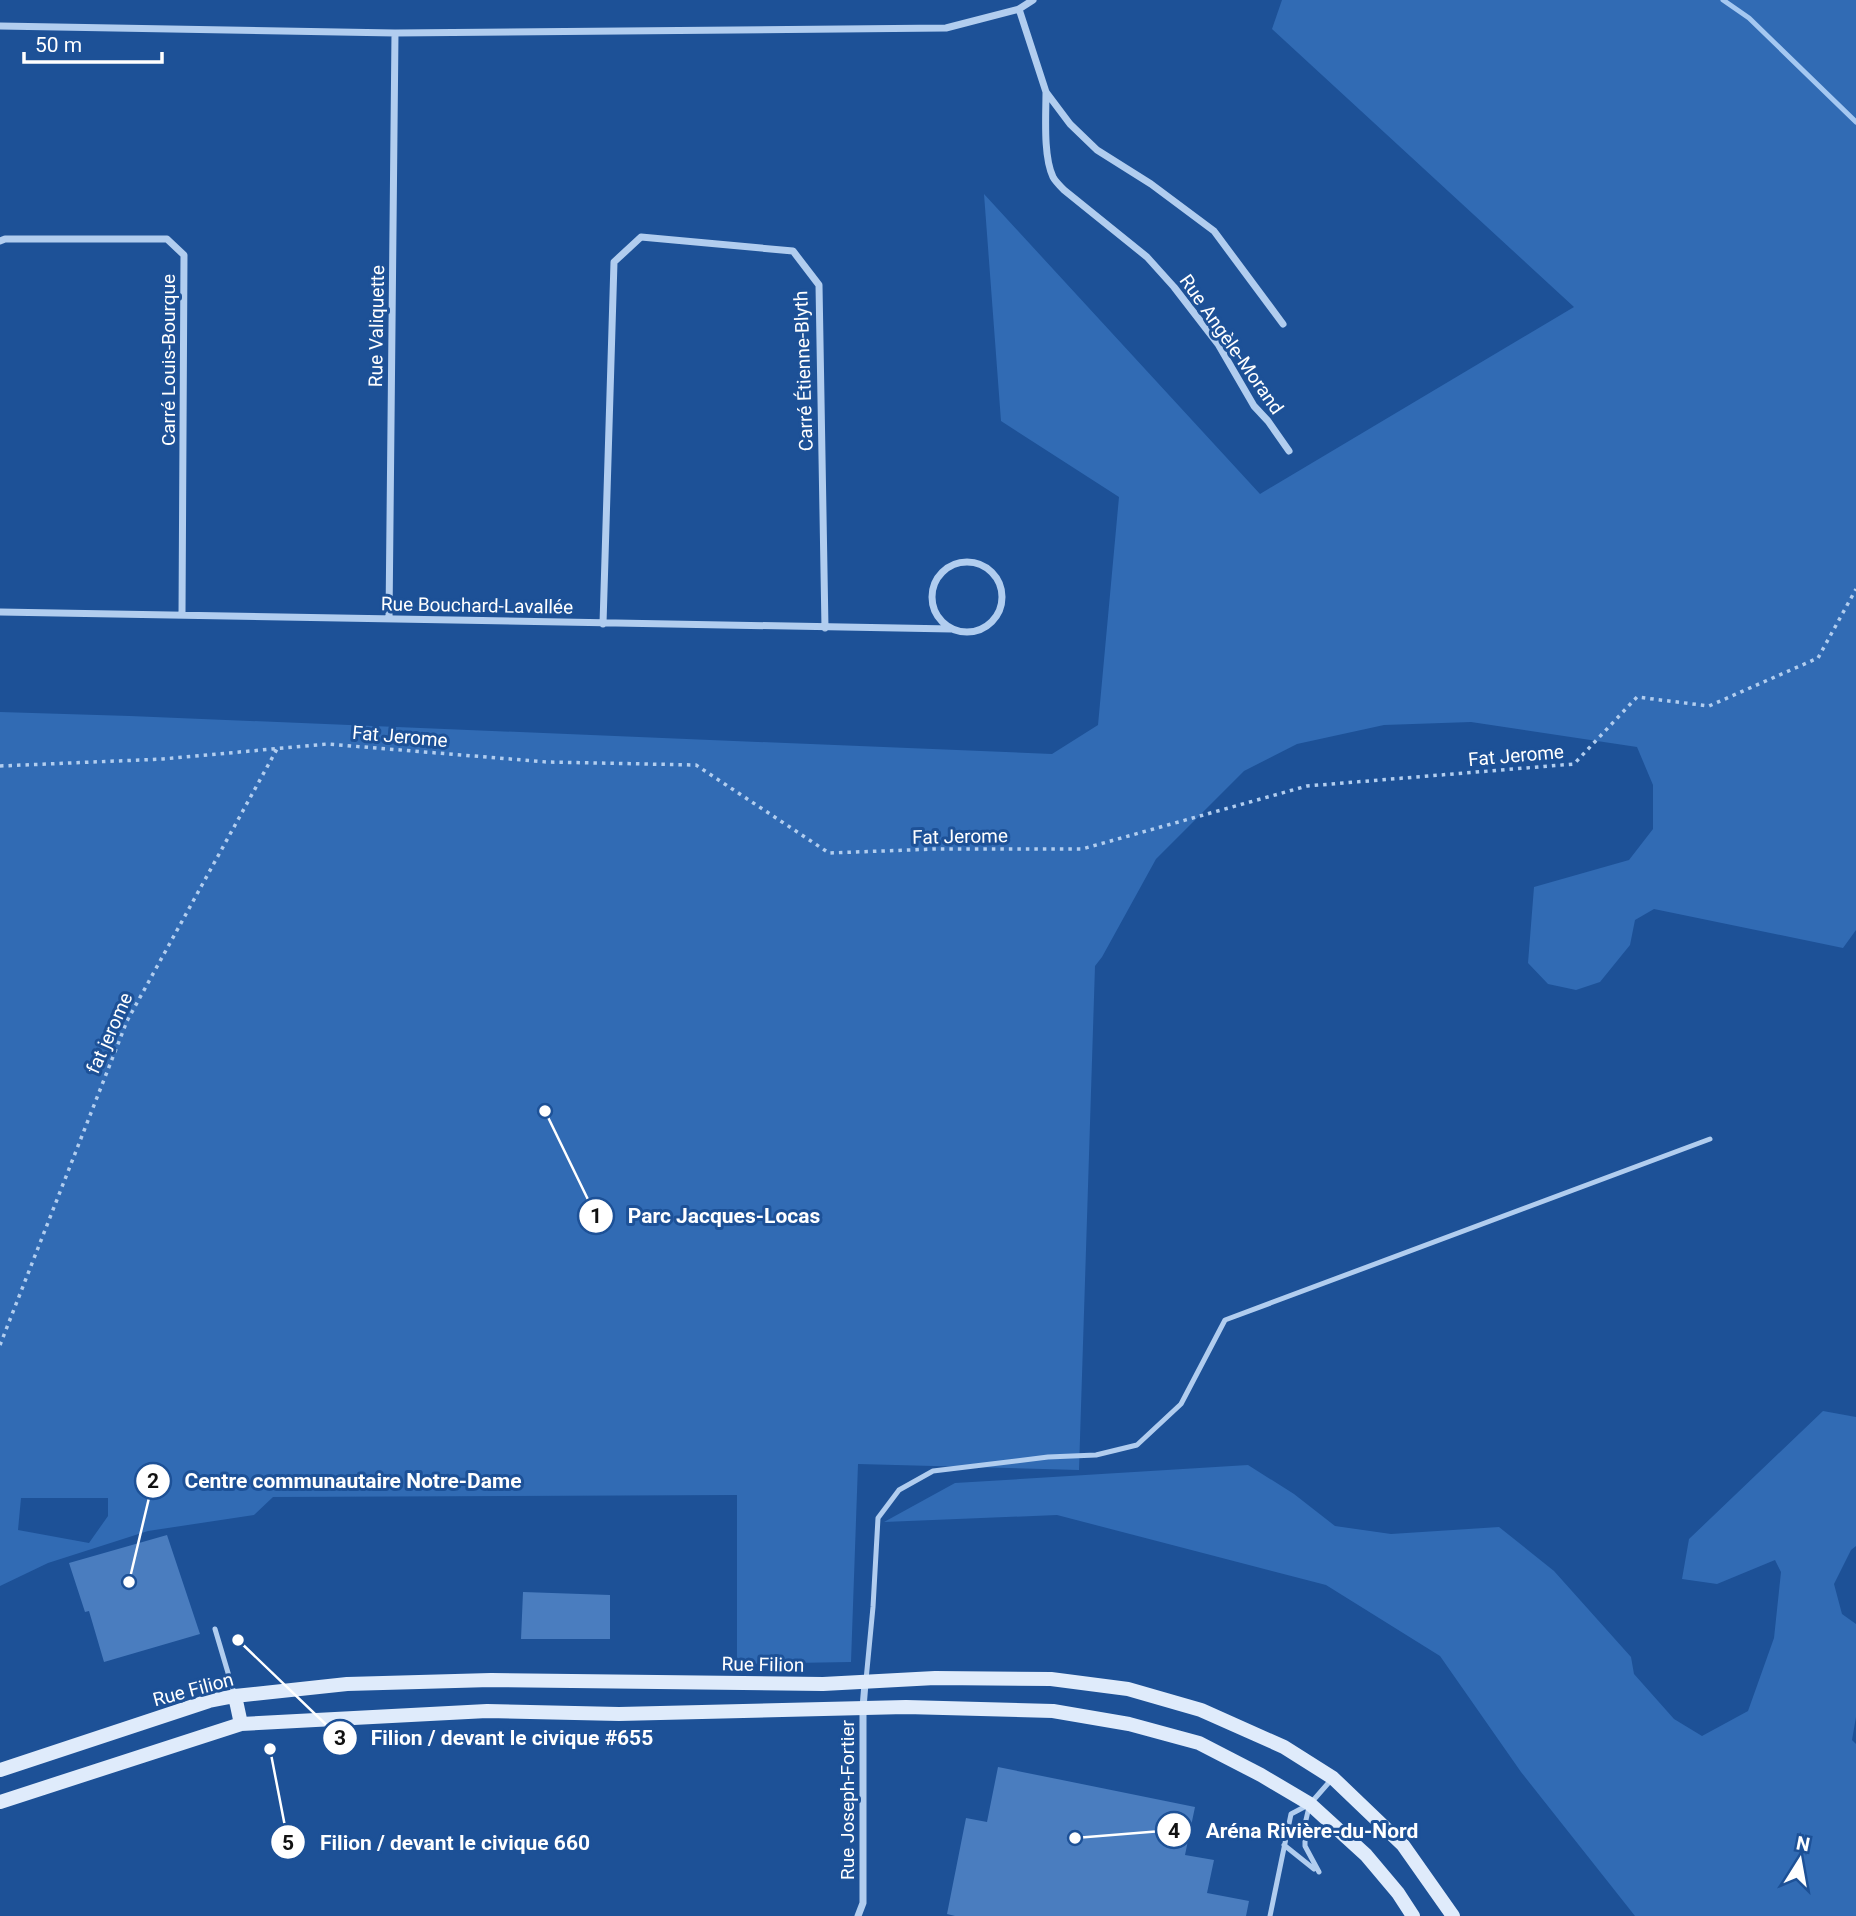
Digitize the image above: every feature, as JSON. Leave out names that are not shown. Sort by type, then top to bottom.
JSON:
[{"type":"street","points":[[0,26],[395,33],[946,28],[1019,9],[1033,0]]},
{"type":"street","name":"Rue Angèle-Morand","points":[[1019,9],[1046,92],[1049,163],[1054,178],[1064,190],[1147,257],[1174,287],[1218,344],[1254,406],[1289,451]]},
{"type":"street","name":"Rue Valiquette","points":[[389,619],[395,33]]},
{"type":"street","name":"Rue Angèle-Morand","points":[[1046,92],[1070,124],[1097,150],[1151,184],[1214,231],[1283,324]]},
{"type":"street","name":"Carré Étienne-Blyth","points":[[603,624],[614,262],[641,237],[793,251],[819,285],[825,628]]},
{"type":"street","name":"Carré Louis-Bourque","points":[[0,241],[167,239],[184,255],[182,615]]},
{"type":"street","name":"Rue Bouchard-Lavallée","points":[[0,612],[953,629],[975,632],[994,621],[1003,600],[998,579],[981,564],[957,564],[946,569],[937,578],[932,601],[935,613],[942,623],[953,629]]},
{"type":"street","name":"Rue Filion","points":[[0,1770],[209,1701],[347,1684],[491,1680],[865,1683],[935,1678],[1051,1679],[1128,1689],[1201,1710],[1284,1747],[1333,1778],[1403,1845],[1453,1916]]},
{"type":"street","name":"Rue Joseph-Fortier","points":[[858,1916],[863,1903],[865,1683]]},
{"type":"street","points":[[235,1696],[241,1724]]},
{"type":"street","points":[[0,1802],[241,1724],[487,1712],[619,1714],[906,1707],[1053,1711],[1129,1724],[1199,1743],[1261,1775],[1310,1804],[1366,1855],[1398,1893],[1413,1916]]},
{"type":"lane","points":[[865,1683],[878,1518],[899,1490],[933,1471],[1048,1457],[1096,1455],[1137,1445],[1181,1404],[1225,1320],[1710,1139]]},
{"type":"lane","points":[[215,1629],[235,1696]]},
{"type":"lane","points":[[1270,1916],[1291,1814],[1310,1804],[1333,1778]]},
{"type":"lane","points":[[1284,1845],[1319,1872],[1305,1846],[1305,1824],[1310,1804]]},
{"type":"path","name":"Fat Jerome","points":[[0,766],[163,759],[327,744],[547,762],[696,765],[829,853],[935,849],[1082,849],[1307,786],[1574,764],[1637,697],[1709,706],[1818,658],[1856,589]]},
{"type":"path","name":"fat jerome","points":[[0,1345],[127,1021],[277,749]]},
{"type":"shaded area","points":[[1282,0],[1856,0],[1856,930],[1843,948],[1654,909],[1635,920],[1630,945],[1600,982],[1576,990],[1548,984],[1528,963],[1534,887],[1629,860],[1653,829],[1653,785],[1637,747],[1471,722],[1384,725],[1297,744],[1244,771],[1156,859],[1095,966],[1079,1470],[858,1464],[851,1662],[737,1664],[737,1495],[273,1497],[254,1515],[148,1531],[48,1563],[0,1586],[0,712],[1052,754],[1098,725],[1119,497],[1001,421],[984,194],[1260,494],[1574,307],[1272,29]],"holes":[[[21,1498],[108,1498],[108,1516],[89,1543],[18,1530]]]},
{"type":"shaded area","points":[[1823,1411],[1856,1417],[1856,1546],[1851,1550],[1834,1584],[1842,1614],[1856,1624],[1856,1717],[1852,1740],[1856,1744],[1856,1916],[1635,1916],[1521,1772],[1440,1656],[1326,1585],[1057,1515],[884,1522],[955,1483],[1248,1465],[1294,1494],[1335,1526],[1391,1534],[1499,1527],[1554,1571],[1631,1657],[1634,1674],[1674,1719],[1702,1736],[1748,1711],[1774,1638],[1781,1572],[1775,1560],[1717,1584],[1682,1579],[1689,1539]]},
{"type":"building","points":[[167,1535],[200,1634],[104,1662],[89,1611],[85,1612],[69,1563]]},
{"type":"building","points":[[523,1592],[610,1595],[610,1639],[521,1639]]},
{"type":"building","points":[[998,1767],[1195,1807],[1185,1855],[1214,1860],[1207,1893],[1249,1901],[1246,1916],[947,1914],[966,1818],[987,1822]]},
{"type":"waterway","points":[[1723,0],[1749,18],[1856,122]]},
{"type":"place","name":"Parc Jacques-Locas","points":[[545,1111]]},
{"type":"place","name":"Centre communautaire Notre-Dame","points":[[129,1582]]},
{"type":"place","name":"Filion / devant le civique #655","points":[[238,1640]]},
{"type":"place","name":"Filion / devant le civique 660","points":[[270,1749]]},
{"type":"place","name":"Aréna Rivière-du-Nord","points":[[1075,1838]]}]
